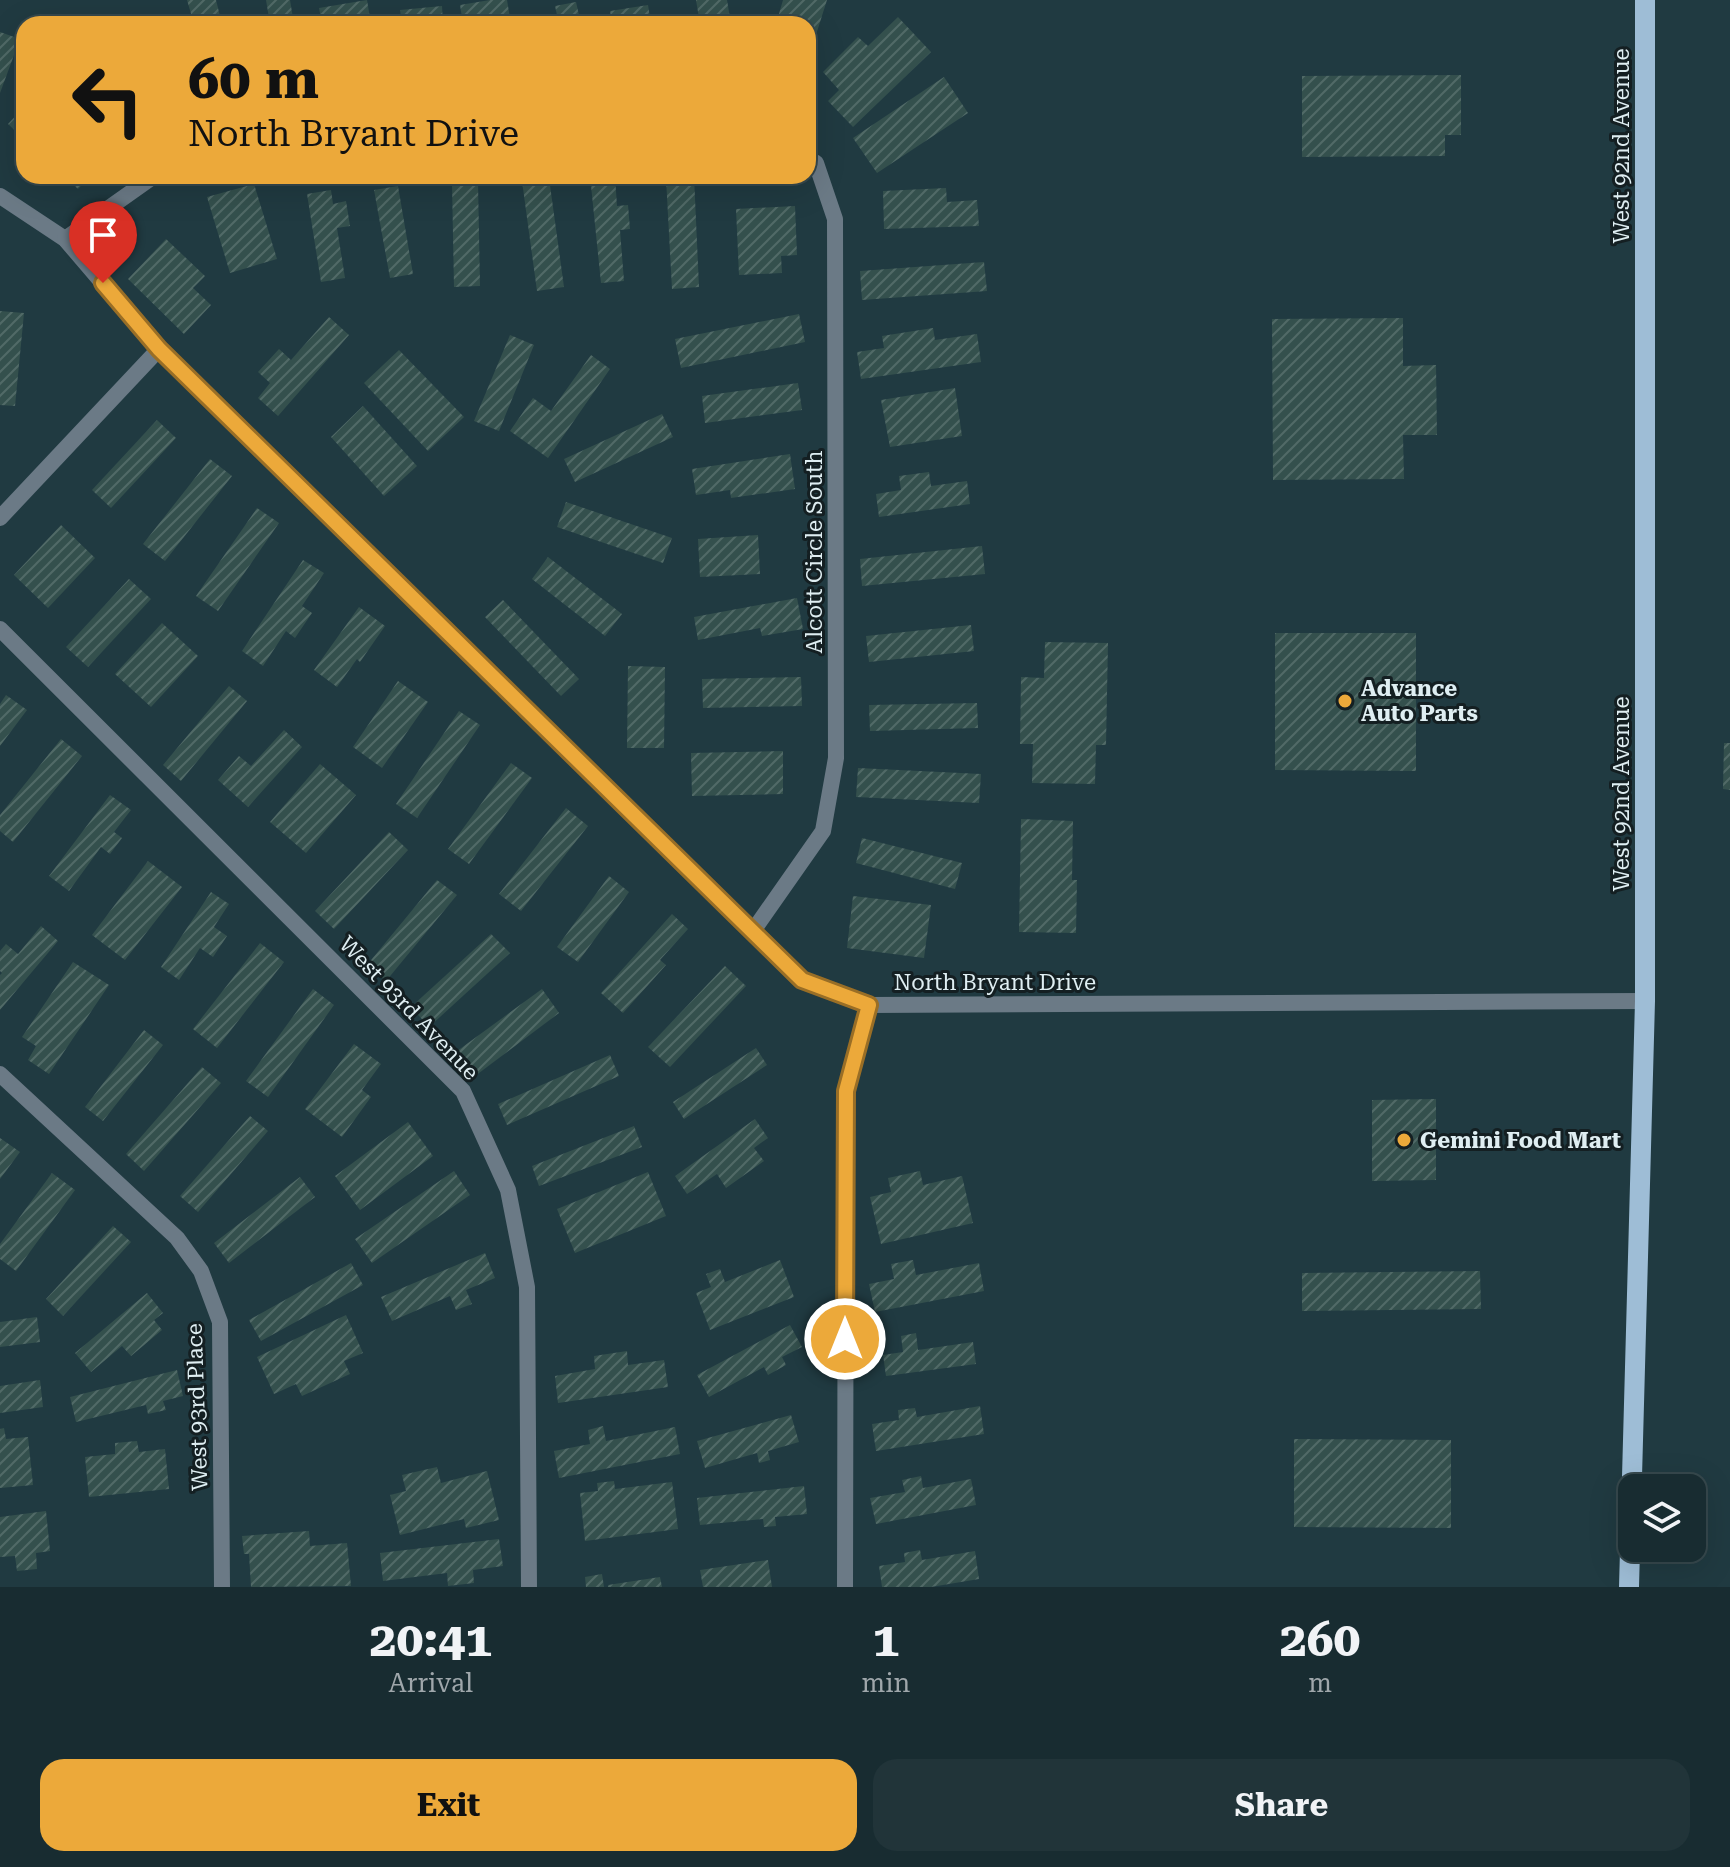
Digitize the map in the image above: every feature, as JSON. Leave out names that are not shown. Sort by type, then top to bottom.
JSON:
[{"type":"main road","name":"West 92nd Avenue","points":[[1629,1587],[1645,1001],[1645,0]]},
{"type":"street","name":"Alcott Circle South","points":[[753,931],[823,831],[836,758],[835,219],[816,163]]},
{"type":"street","points":[[65,239],[143,184]]},
{"type":"street","name":"North Bryant Drive","points":[[0,196],[65,239],[159,349],[802,980],[869,1005],[1645,1001]]},
{"type":"street","points":[[0,518],[159,349]]},
{"type":"street","name":"West 93rd Avenue","points":[[0,629],[463,1091],[508,1190],[527,1287],[529,1587]]},
{"type":"street","points":[[845,1587],[846,1091],[869,1005]]},
{"type":"street","name":"West 93rd Place","points":[[0,1074],[177,1238],[201,1271],[220,1322],[222,1587]]},
{"type":"building","points":[[187,0],[216,0],[220,16],[192,16]]},
{"type":"building","points":[[266,0],[290,0],[293,16],[269,16]]},
{"type":"building","points":[[367,0],[370,16],[320,16],[319,8]]},
{"type":"building","points":[[507,0],[510,16],[462,16],[460,5]]},
{"type":"building","points":[[696,0],[727,0],[730,16],[699,16]]},
{"type":"building","points":[[783,0],[827,0],[816,35],[816,16],[778,16]]},
{"type":"building","points":[[576,2],[579,16],[557,16],[555,6]]},
{"type":"building","points":[[648,5],[650,16],[611,16],[610,11]]},
{"type":"building","points":[[442,6],[443,16],[401,16],[400,10]]},
{"type":"building","points":[[898,17],[931,52],[853,127],[828,101],[839,90],[823,72],[858,37],[868,46]]},
{"type":"building","points":[[0,32],[16,38],[16,50],[0,93]]},
{"type":"building","points":[[1461,75],[1461,135],[1445,135],[1445,156],[1302,157],[1302,76]]},
{"type":"building","points":[[944,77],[968,113],[877,173],[853,138]]},
{"type":"building","points":[[16,116],[16,132],[8,124]]},
{"type":"building","points":[[254,184],[277,259],[230,273],[207,197]]},
{"type":"building","points":[[452,184],[478,184],[480,286],[454,287]]},
{"type":"building","points":[[522,184],[550,184],[564,287],[537,291]]},
{"type":"building","points":[[591,184],[616,184],[617,206],[628,205],[630,229],[620,230],[624,281],[601,283]]},
{"type":"building","points":[[666,184],[694,184],[699,287],[672,289]]},
{"type":"building","points":[[398,186],[413,274],[390,278],[374,190]]},
{"type":"building","points":[[946,188],[947,202],[977,200],[979,226],[884,229],[883,191]]},
{"type":"building","points":[[331,190],[333,204],[346,201],[350,226],[337,228],[345,278],[321,282],[307,194]]},
{"type":"building","points":[[795,206],[797,255],[781,256],[782,273],[739,275],[736,209]]},
{"type":"building","points":[[166,239],[205,276],[193,288],[211,305],[184,334],[128,279]]},
{"type":"building","points":[[984,262],[987,291],[862,300],[860,271]]},
{"type":"building","points":[[0,311],[24,313],[15,406],[0,405]]},
{"type":"building","points":[[799,314],[805,342],[681,368],[675,339]]},
{"type":"building","points":[[329,317],[349,335],[278,416],[258,398],[270,383],[258,372],[279,349],[291,360]]},
{"type":"building","points":[[1403,318],[1403,366],[1436,365],[1437,435],[1403,435],[1404,479],[1273,480],[1272,319]]},
{"type":"building","points":[[933,328],[935,340],[977,334],[981,362],[861,379],[857,352],[884,348],[882,336]]},
{"type":"building","points":[[510,335],[534,345],[499,431],[474,421]]},
{"type":"building","points":[[399,350],[464,417],[428,451],[364,383]]},
{"type":"building","points":[[591,355],[610,369],[548,458],[510,431],[533,398],[551,411]]},
{"type":"building","points":[[798,383],[802,410],[705,423],[702,396]]},
{"type":"building","points":[[955,388],[962,436],[890,447],[881,400]]},
{"type":"building","points":[[363,406],[417,466],[384,496],[331,437]]},
{"type":"building","points":[[662,414],[673,437],[575,482],[564,459]]},
{"type":"building","points":[[157,420],[176,438],[111,508],[92,490]]},
{"type":"building","points":[[790,454],[795,489],[731,498],[730,490],[696,495],[692,469]]},
{"type":"building","points":[[210,459],[232,476],[165,561],[143,544]]},
{"type":"building","points":[[929,472],[931,486],[967,481],[970,504],[879,517],[876,494],[901,490],[899,476]]},
{"type":"building","points":[[566,502],[672,538],[663,563],[557,527]]},
{"type":"building","points":[[257,508],[279,523],[218,611],[196,596]]},
{"type":"building","points":[[61,525],[95,558],[48,608],[14,575]]},
{"type":"building","points":[[758,535],[760,574],[700,577],[698,539]]},
{"type":"building","points":[[982,546],[985,574],[862,586],[860,559]]},
{"type":"building","points":[[548,557],[622,614],[605,636],[532,579]]},
{"type":"building","points":[[303,560],[324,573],[302,606],[312,613],[295,638],[286,631],[263,666],[242,651]]},
{"type":"building","points":[[129,579],[151,599],[88,667],[66,647]]},
{"type":"building","points":[[797,598],[803,629],[762,636],[760,628],[698,640],[694,617]]},
{"type":"building","points":[[503,600],[579,679],[561,696],[485,617]]},
{"type":"building","points":[[359,607],[385,626],[360,662],[357,659],[337,687],[314,670]]},
{"type":"building","points":[[162,623],[198,656],[151,707],[115,674]]},
{"type":"building","points":[[971,625],[974,651],[869,662],[866,636]]},
{"type":"building","name":"Advance Auto Parts","points":[[1275,633],[1416,633],[1416,771],[1275,770]]},
{"type":"building","points":[[1045,642],[1108,643],[1106,745],[1096,745],[1095,784],[1032,783],[1033,744],[1020,744],[1021,677],[1044,678]]},
{"type":"building","points":[[628,666],[665,667],[664,748],[627,748]]},
{"type":"building","points":[[801,677],[802,706],[703,708],[702,679]]},
{"type":"building","points":[[398,681],[428,702],[382,768],[353,747]]},
{"type":"building","points":[[229,686],[247,701],[181,781],[163,765]]},
{"type":"building","points":[[6,695],[27,710],[0,746],[0,704]]},
{"type":"building","points":[[977,703],[978,728],[870,731],[869,705]]},
{"type":"building","points":[[459,711],[480,725],[417,818],[396,804]]},
{"type":"building","points":[[284,730],[302,747],[248,807],[218,780],[239,756],[251,766]]},
{"type":"building","points":[[61,739],[82,756],[13,842],[0,831],[0,815]]},
{"type":"building","points":[[1724,743],[1730,743],[1730,790],[1723,789]]},
{"type":"building","points":[[783,751],[783,794],[692,796],[691,753]]},
{"type":"building","points":[[511,763],[532,778],[469,864],[448,849]]},
{"type":"building","points":[[320,764],[356,795],[306,853],[270,822]]},
{"type":"building","points":[[858,768],[981,774],[979,803],[856,797]]},
{"type":"building","points":[[110,795],[131,810],[114,832],[122,838],[110,854],[101,847],[69,891],[49,876]]},
{"type":"building","points":[[566,808],[588,826],[521,911],[499,894]]},
{"type":"building","points":[[1021,819],[1073,821],[1072,880],[1077,880],[1076,933],[1019,932]]},
{"type":"building","points":[[389,832],[408,850],[334,929],[315,911]]},
{"type":"building","points":[[862,838],[962,863],[955,889],[856,863]]},
{"type":"building","points":[[148,861],[182,887],[125,960],[92,935]]},
{"type":"building","points":[[609,876],[629,892],[578,962],[557,947]]},
{"type":"building","points":[[437,880],[457,895],[386,981],[367,965]]},
{"type":"building","points":[[211,892],[229,904],[214,927],[227,936],[213,957],[200,948],[179,980],[161,967]]},
{"type":"building","points":[[853,896],[931,905],[924,958],[847,948]]},
{"type":"building","points":[[672,914],[688,929],[660,960],[666,965],[623,1013],[601,993]]},
{"type":"building","points":[[41,926],[58,941],[0,1010],[0,951],[6,944],[18,954]]},
{"type":"building","points":[[491,934],[510,953],[429,1027],[411,1007]]},
{"type":"building","points":[[260,943],[284,962],[217,1048],[193,1029]]},
{"type":"building","points":[[73,962],[109,985],[49,1074],[28,1060],[36,1046],[22,1037]]},
{"type":"building","points":[[725,966],[746,986],[670,1067],[648,1047]]},
{"type":"building","points":[[313,989],[334,1005],[268,1097],[246,1081]]},
{"type":"building","points":[[542,989],[559,1013],[471,1079],[453,1054]]},
{"type":"building","points":[[144,1030],[163,1045],[103,1121],[85,1107]]},
{"type":"building","points":[[354,1044],[381,1064],[362,1090],[371,1097],[342,1137],[305,1109]]},
{"type":"building","points":[[756,1048],[767,1065],[684,1119],[673,1102]]},
{"type":"building","points":[[610,1055],[619,1076],[507,1125],[498,1104]]},
{"type":"building","points":[[202,1067],[221,1083],[144,1171],[126,1154]]},
{"type":"building","name":"Gemini Food Mart","points":[[1436,1099],[1436,1180],[1372,1181],[1372,1100]]},
{"type":"building","points":[[250,1116],[268,1131],[198,1212],[180,1196]]},
{"type":"building","points":[[755,1119],[768,1138],[754,1148],[764,1161],[726,1188],[717,1174],[687,1194],[675,1176]]},
{"type":"building","points":[[408,1122],[433,1156],[360,1210],[335,1176]]},
{"type":"building","points":[[634,1126],[642,1147],[539,1186],[532,1166]]},
{"type":"building","points":[[0,1138],[20,1152],[0,1179]]},
{"type":"building","points":[[454,1171],[470,1195],[372,1263],[355,1239]]},
{"type":"building","points":[[920,1171],[923,1185],[962,1176],[973,1223],[881,1244],[870,1197],[891,1192],[888,1178]]},
{"type":"building","points":[[648,1172],[666,1216],[575,1253],[557,1209]]},
{"type":"building","points":[[52,1173],[75,1190],[16,1271],[0,1259],[0,1244]]},
{"type":"building","points":[[300,1177],[315,1197],[229,1263],[214,1243]]},
{"type":"building","points":[[113,1226],[131,1242],[63,1316],[46,1299]]},
{"type":"building","points":[[485,1253],[495,1278],[466,1290],[472,1304],[456,1310],[450,1296],[392,1321],[381,1297]]},
{"type":"building","points":[[780,1260],[794,1297],[710,1330],[696,1293],[711,1287],[706,1274],[720,1269],[725,1282]]},
{"type":"building","points":[[913,1260],[916,1275],[979,1263],[984,1291],[875,1312],[869,1284],[894,1279],[891,1264]]},
{"type":"building","points":[[351,1263],[363,1285],[261,1341],[249,1320]]},
{"type":"building","points":[[1480,1271],[1481,1309],[1302,1311],[1302,1273]]},
{"type":"building","points":[[147,1293],[163,1313],[154,1320],[162,1330],[131,1356],[122,1346],[91,1372],[75,1353]]},
{"type":"building","points":[[346,1315],[363,1353],[344,1361],[350,1374],[302,1396],[296,1384],[274,1394],[257,1357]]},
{"type":"building","points":[[37,1317],[40,1342],[0,1347],[0,1322]]},
{"type":"building","points":[[790,1325],[802,1347],[782,1357],[786,1365],[768,1375],[764,1367],[709,1397],[697,1375]]},
{"type":"building","points":[[916,1333],[918,1350],[973,1342],[976,1364],[886,1376],[883,1355],[903,1352],[901,1336]]},
{"type":"building","points":[[627,1351],[628,1365],[664,1360],[668,1387],[558,1403],[555,1376],[595,1369],[594,1356]]},
{"type":"building","points":[[177,1370],[183,1396],[163,1401],[166,1410],[148,1414],[146,1405],[76,1422],[70,1397]]},
{"type":"building","points":[[40,1380],[43,1407],[0,1413],[0,1386]]},
{"type":"building","points":[[980,1406],[984,1434],[876,1451],[872,1424],[899,1420],[898,1410],[915,1408],[917,1417]]},
{"type":"building","points":[[791,1415],[799,1442],[768,1451],[770,1460],[759,1463],[757,1453],[705,1468],[697,1441]]},
{"type":"building","points":[[603,1426],[606,1441],[675,1427],[680,1454],[559,1478],[554,1451],[590,1444],[588,1430]]},
{"type":"building","points":[[4,1428],[6,1439],[28,1437],[33,1485],[0,1488],[0,1429]]},
{"type":"building","points":[[1294,1439],[1451,1440],[1451,1528],[1294,1527]]},
{"type":"building","points":[[137,1441],[139,1452],[165,1449],[169,1489],[89,1497],[85,1457],[115,1454],[115,1443]]},
{"type":"building","points":[[437,1467],[441,1483],[487,1471],[499,1520],[466,1528],[464,1519],[400,1535],[390,1495],[406,1491],[402,1475]]},
{"type":"building","points":[[921,1476],[923,1488],[971,1479],[976,1505],[876,1524],[870,1498],[905,1492],[902,1480]]},
{"type":"building","points":[[614,1481],[615,1489],[672,1482],[678,1529],[585,1541],[580,1493],[598,1491],[597,1483]]},
{"type":"building","points":[[804,1486],[807,1514],[775,1517],[776,1526],[764,1527],[763,1519],[700,1525],[697,1498]]},
{"type":"building","points":[[46,1511],[50,1551],[36,1553],[37,1569],[17,1571],[15,1556],[0,1557],[0,1517]]},
{"type":"building","points":[[309,1531],[310,1546],[347,1543],[351,1586],[251,1587],[249,1554],[244,1554],[242,1536]]},
{"type":"building","points":[[499,1539],[503,1566],[473,1570],[474,1583],[448,1586],[447,1573],[383,1581],[380,1553]]},
{"type":"building","points":[[920,1550],[922,1560],[975,1551],[979,1579],[931,1587],[882,1587],[879,1566],[905,1562],[904,1553]]},
{"type":"building","points":[[768,1560],[772,1587],[703,1587],[700,1570]]},
{"type":"building","points":[[602,1574],[604,1587],[586,1587],[585,1577]]},
{"type":"building","points":[[660,1577],[662,1587],[608,1587],[608,1585]]},
{"type":"place","name":"Advance Auto Parts","points":[[1345,701]]},
{"type":"place","name":"Gemini Food Mart","points":[[1404,1140]]},
{"type":"route","points":[[103,283],[159,349],[802,980],[869,1005],[846,1091],[845,1339]]}]
